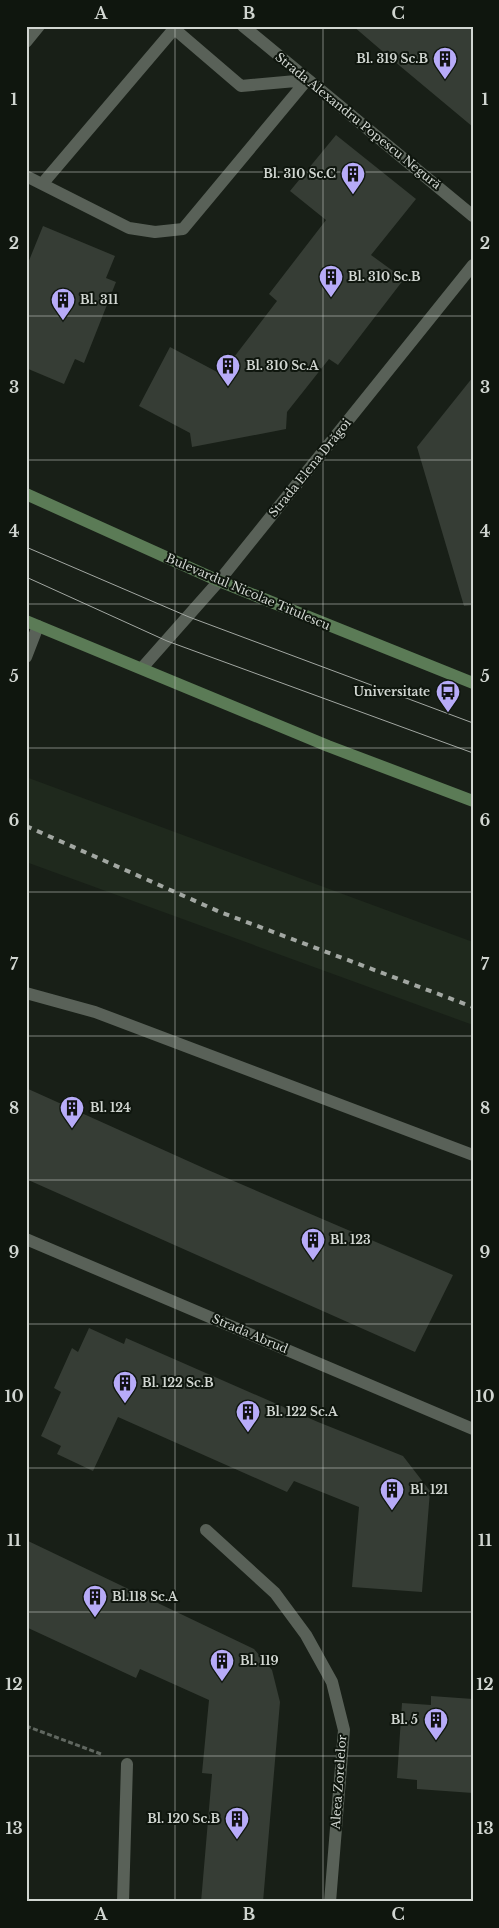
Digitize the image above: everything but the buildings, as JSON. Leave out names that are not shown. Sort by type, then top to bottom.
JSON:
[{"type":"main road","name":"Bulevardul Nicolae Titulescu","points":[[26,494],[220,581],[473,683]]},
{"type":"main road","points":[[32,624],[328,746],[473,802]]},
{"type":"street","points":[[26,42],[39,26]]},
{"type":"street","name":"Strada Alexandru Popescu Negură","points":[[243,26],[473,216]]},
{"type":"street","points":[[43,183],[172,28],[241,86],[307,80]]},
{"type":"street","points":[[26,176],[129,228],[155,232],[183,229],[307,80]]},
{"type":"street","name":"Strada Elena Drăgoi","points":[[142,668],[220,581],[473,265]]},
{"type":"street","points":[[26,657],[32,624]]},
{"type":"street","points":[[26,994],[96,1012],[473,1155]]},
{"type":"street","name":"Strada Abrud","points":[[26,1239],[473,1429]]},
{"type":"street","name":"Aleea Zorelelor","points":[[206,1530],[275,1593],[306,1635],[332,1682],[344,1730],[330,1902]]},
{"type":"street","points":[[123,1902],[127,1764]]},
{"type":"path","points":[[26,1726],[127,1764]]},
{"type":"shaded area","points":[[26,777],[473,942],[473,1025],[26,862]]},
{"type":"tram line","points":[[26,547],[189,617],[473,723]]},
{"type":"tram line","points":[[26,577],[167,641],[473,753]]},
{"type":"railway","points":[[26,826],[220,912],[473,1007]]},
{"type":"place","name":"Bl. 319 Sc.B","points":[[445,80]]},
{"type":"place","name":"Bl. 310 Sc.C","points":[[353,195]]},
{"type":"place","name":"Bl. 310 Sc.B","points":[[331,298]]},
{"type":"place","name":"Bl. 311","points":[[63,321]]},
{"type":"place","name":"Bl. 310 Sc.A","points":[[228,387]]},
{"type":"place","name":"Universitate","points":[[448,713]]},
{"type":"place","name":"Bl. 124","points":[[72,1129]]},
{"type":"place","name":"Bl. 123","points":[[313,1261]]},
{"type":"place","name":"Bl. 122 Sc.B","points":[[125,1404]]},
{"type":"place","name":"Bl. 122 Sc.A","points":[[248,1433]]},
{"type":"place","name":"Bl. 121","points":[[392,1511]]},
{"type":"place","name":"Bl.118 Sc.A","points":[[95,1618]]},
{"type":"place","name":"Bl. 119","points":[[222,1682]]},
{"type":"place","name":"Bl. 5","points":[[436,1741]]},
{"type":"place","name":"Bl. 120 Sc.B","points":[[237,1840]]}]
